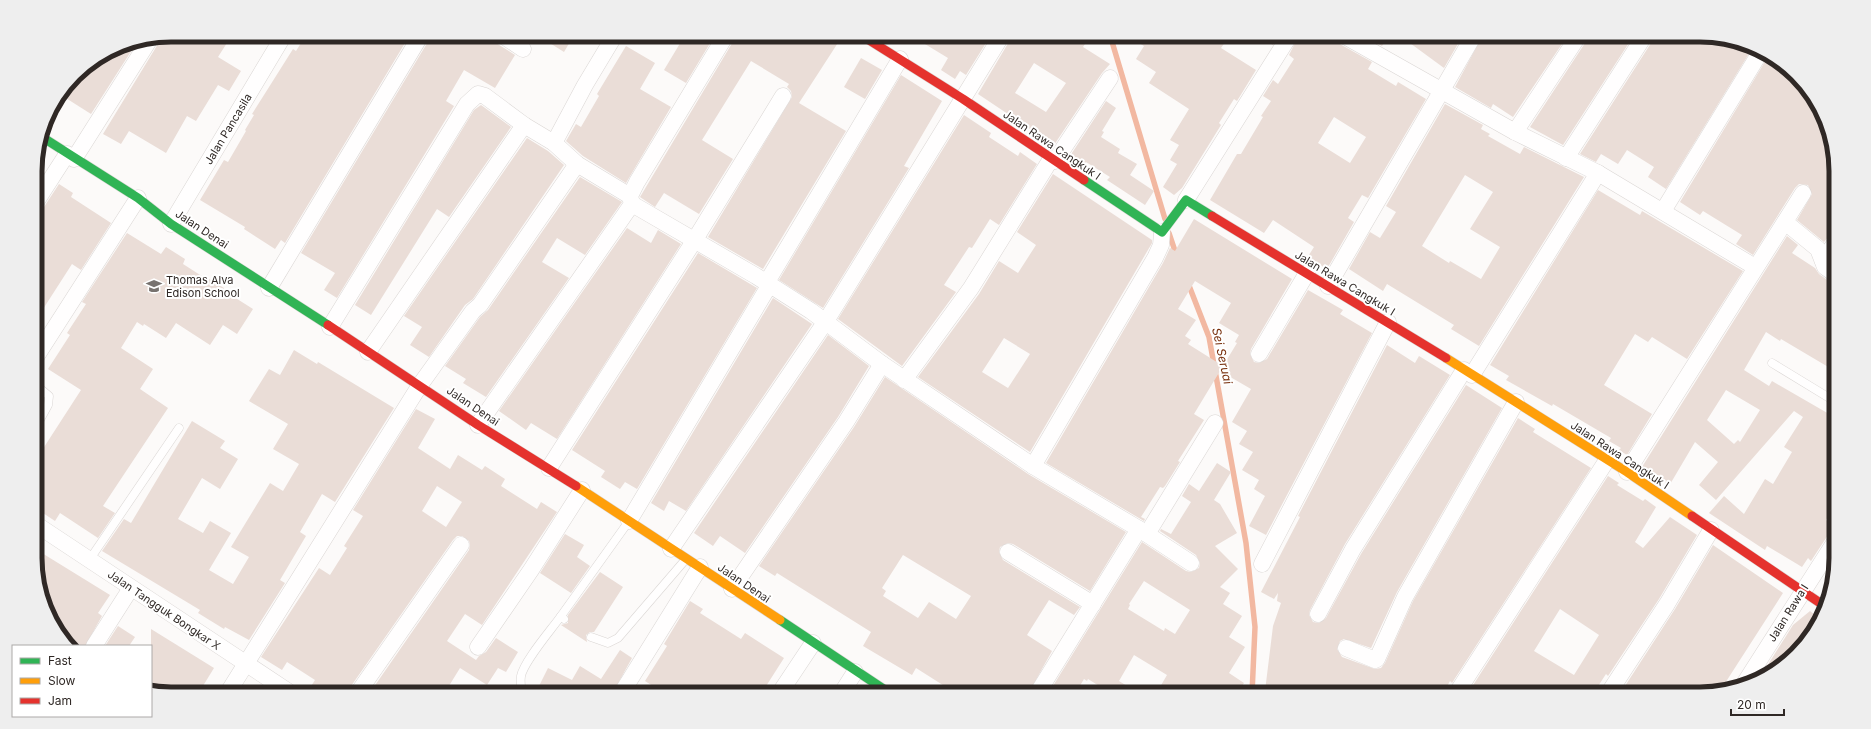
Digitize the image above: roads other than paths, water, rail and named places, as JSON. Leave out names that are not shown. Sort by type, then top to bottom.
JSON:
[{"type":"street","name":"Jalan Pancasila","points":[[171,224],[280,42]]},
{"type":"street","points":[[269,288],[417,42]]},
{"type":"street","points":[[512,42],[523,49]]},
{"type":"street","points":[[554,143],[585,85],[612,42]]},
{"type":"street","points":[[478,425],[631,200],[722,42]]},
{"type":"street","name":"Jalan Rawa Cangkuk I","points":[[872,42],[962,99],[1053,160],[1165,227]]},
{"type":"street","points":[[671,549],[826,321],[998,42]]},
{"type":"street","points":[[1033,466],[1155,258],[1161,245],[1165,227],[1186,200],[1286,42]]},
{"type":"street","points":[[1358,42],[1440,91],[1515,132],[1598,173],[1755,267]]},
{"type":"street","points":[[1328,286],[1470,42]]},
{"type":"street","points":[[1515,132],[1574,42]]},
{"type":"street","points":[[1566,158],[1641,42]]},
{"type":"street","points":[[42,194],[70,157],[147,44]]},
{"type":"street","points":[[1662,211],[1758,56]]},
{"type":"street","points":[[629,521],[900,59]]},
{"type":"street","points":[[904,380],[971,288],[1053,160],[1110,78]]},
{"type":"street","points":[[330,327],[467,104],[478,94],[485,96],[524,125],[554,143],[577,164],[631,200],[694,241],[768,283],[826,321],[904,380],[1033,466],[1143,532],[1191,563]]},
{"type":"street","points":[[549,468],[694,241],[783,96]]},
{"type":"street","points":[[368,352],[524,125]]},
{"type":"street","name":"Jalan Denai","points":[[46,140],[70,157],[138,198],[171,224],[420,385],[478,425],[549,468],[880,687]]},
{"type":"street","points":[[231,687],[420,385],[473,311],[480,305],[577,164]]},
{"type":"street","points":[[1318,614],[1353,549],[1598,173]]},
{"type":"street","points":[[1627,472],[1803,193]]},
{"type":"street","points":[[42,348],[138,198]]},
{"type":"street","name":"Jalan Rawa Cangkuk I","points":[[1186,200],[1388,322],[1627,472],[1821,603]]},
{"type":"street","points":[[1785,222],[1818,249],[1825,267],[1829,270]]},
{"type":"street","points":[[1823,261],[1829,252]]},
{"type":"street","points":[[1259,354],[1307,273]]},
{"type":"street","points":[[1262,564],[1388,322]]},
{"type":"street","points":[[732,589],[846,422],[882,364]]},
{"type":"street","points":[[1346,648],[1374,660],[1377,659],[1405,596],[1516,402]]},
{"type":"street","points":[[1041,687],[1093,604],[1215,424]]},
{"type":"street","points":[[1461,687],[1607,460]]},
{"type":"street","points":[[478,647],[531,570],[582,490]]},
{"type":"street","name":"Jalan Tangguk Bongkar X","points":[[42,528],[281,687]]},
{"type":"street","points":[[1613,687],[1667,604],[1711,530]]},
{"type":"street","points":[[362,687],[461,545]]},
{"type":"street","name":"Jalan Rawa I","points":[[1748,677],[1829,550]]},
{"type":"street","points":[[1008,552],[1093,604]]},
{"type":"street","points":[[625,687],[700,568]]},
{"type":"street","points":[[95,645],[132,588]]},
{"type":"street","points":[[784,687],[813,643]]},
{"type":"street","points":[[845,687],[855,672]]},
{"type":"lane","points":[[1772,363],[1829,398]]},
{"type":"lane","points":[[42,391],[49,396],[48,405],[42,416]]},
{"type":"lane","points":[[90,559],[179,428]]},
{"type":"lane","points":[[521,687],[521,675],[527,664],[562,618],[629,521]]},
{"type":"lane","points":[[591,637],[608,643],[618,638],[686,558]]},
{"type":"waterway","name":"Sei Seruai","points":[[1112,42],[1165,219]]},
{"type":"waterway","name":"Sei Seruai","points":[[1169,233],[1177,257]]},
{"type":"waterway","name":"Sei Seruai","points":[[1188,283],[1209,337],[1246,543],[1255,627],[1252,687]]},
{"type":"place","name":"Thomas Alva Edison School","points":[[154,286]]}]
